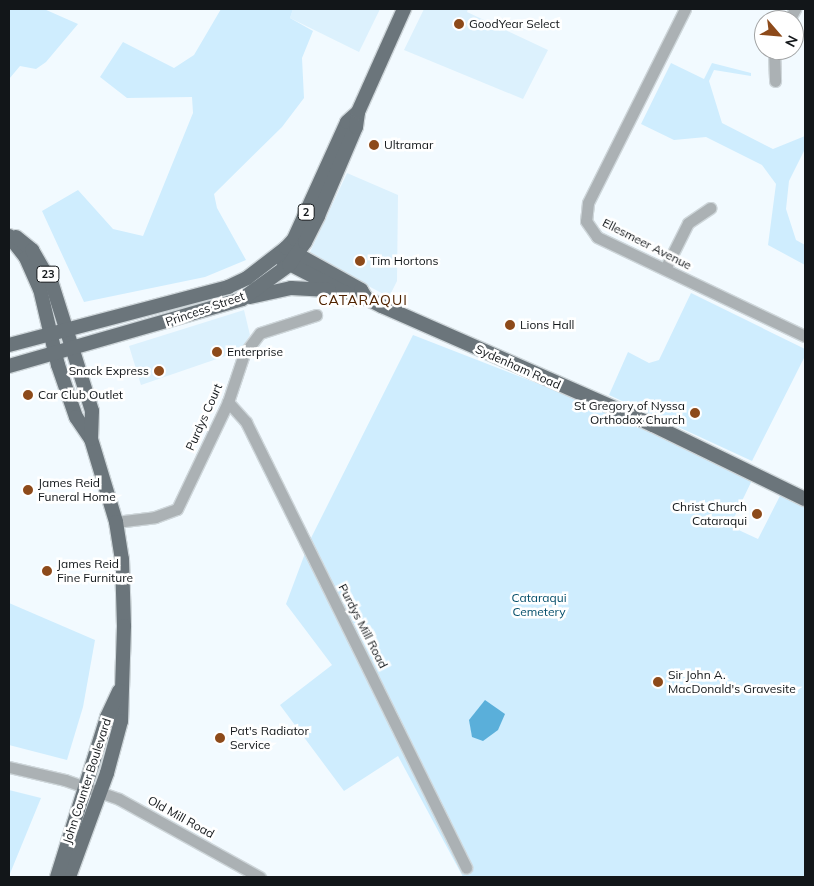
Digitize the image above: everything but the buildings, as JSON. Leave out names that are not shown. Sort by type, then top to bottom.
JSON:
[{"type":"main road","name":"Princess Street","points":[[9,366],[72,346],[242,299],[287,256],[356,127],[358,112],[404,9]]},
{"type":"main road","name":"23","points":[[9,235],[27,245],[39,259],[52,284],[72,346]]},
{"type":"main road","name":"23","points":[[9,235],[34,274],[50,333]]},
{"type":"main road","name":"Princess Street","points":[[9,345],[228,287],[287,256]]},
{"type":"main road","name":"Sydenham Road","points":[[287,256],[338,290],[357,299],[366,298],[653,426],[805,499]]},
{"type":"main road","name":"Sydenham Road","points":[[287,256],[361,290],[366,298]]},
{"type":"main road","points":[[242,299],[291,288],[338,290]]},
{"type":"main road","name":"John Counter Boulevard","points":[[50,333],[76,417],[91,439],[116,522],[124,588],[121,722],[100,792],[68,877]]},
{"type":"main road","name":"John Counter Boulevard","points":[[72,346],[92,411],[91,439]]},
{"type":"main road","name":"John Counter Boulevard","points":[[57,877],[107,717],[121,686]]},
{"type":"street","name":"Ellesmeer Avenue","points":[[685,9],[586,210],[586,221],[597,237],[805,336]]},
{"type":"street","points":[[774,60],[775,81]]},
{"type":"street","points":[[664,269],[688,223],[710,208]]},
{"type":"street","name":"Purdys Court","points":[[116,522],[155,517],[176,509],[228,402],[244,354],[260,334],[316,315]]},
{"type":"street","name":"Purdys Mill Road","points":[[228,402],[246,422],[466,868]]},
{"type":"street","name":"Old Mill Road","points":[[9,767],[100,792],[142,811],[260,877]]},
{"type":"shaded area","points":[[293,9],[380,9],[359,52],[290,18]]},
{"type":"shaded area","points":[[424,9],[468,9],[467,12],[548,50],[523,99],[404,50]]},
{"type":"shaded area","points":[[347,173],[398,195],[397,281],[389,297],[314,257],[310,252]]},
{"type":"shaded area","points":[[244,310],[250,335],[240,351],[141,385],[129,346]]},
{"type":"green space","points":[[9,9],[44,9],[78,24],[46,62],[36,69],[20,66],[9,79]]},
{"type":"green space","points":[[221,9],[293,9],[290,18],[313,31],[302,58],[304,98],[282,127],[214,194],[217,208],[246,260],[205,277],[84,302],[42,211],[78,190],[113,229],[143,236],[193,113],[192,97],[127,98],[100,77],[123,42],[174,68],[194,55]]},
{"type":"green space","points":[[671,63],[704,79],[712,63],[751,73],[751,76],[714,70],[709,81],[722,123],[773,149],[805,136],[805,149],[789,181],[786,209],[796,240],[805,245],[805,265],[768,245],[776,184],[762,165],[706,137],[674,140],[641,124]]},
{"type":"green space","points":[[691,293],[805,349],[805,356],[752,461],[609,395],[628,352],[649,363],[659,360]]},
{"type":"green space","name":"Cataraqui Cemetery","points":[[413,335],[647,426],[754,476],[730,526],[758,539],[783,490],[805,502],[805,877],[463,877],[398,756],[344,791],[280,705],[332,665],[286,604],[310,540]]},
{"type":"green space","points":[[9,603],[95,640],[83,707],[67,760],[9,745]]},
{"type":"green space","points":[[9,790],[41,798],[9,876]]},
{"type":"water","points":[[485,700],[505,714],[498,730],[483,741],[472,737],[469,720]]},
{"type":"place","name":"GoodYear Select","points":[[459,24]]},
{"type":"place","name":"Ultramar","points":[[374,145]]},
{"type":"place","name":"Tim Hortons","points":[[360,261]]},
{"type":"place","name":"Lions Hall","points":[[510,325]]},
{"type":"place","name":"Enterprise","points":[[217,352]]},
{"type":"place","name":"Snack Express","points":[[159,371]]},
{"type":"place","name":"Car Club Outlet","points":[[28,395]]},
{"type":"place","name":"St Gregory of Nyssa Orthodox Church","points":[[695,413]]},
{"type":"place","name":"James Reid Funeral Home","points":[[28,490]]},
{"type":"place","name":"Christ Church Cataraqui","points":[[757,514]]},
{"type":"place","name":"James Reid Fine Furniture","points":[[47,571]]},
{"type":"place","name":"Sir John A. MacDonald's Gravesite","points":[[658,682]]},
{"type":"place","name":"Pat's Radiator Service","points":[[220,738]]},
{"type":"district","name":"CATARAQUI","points":[[363,300]]}]
